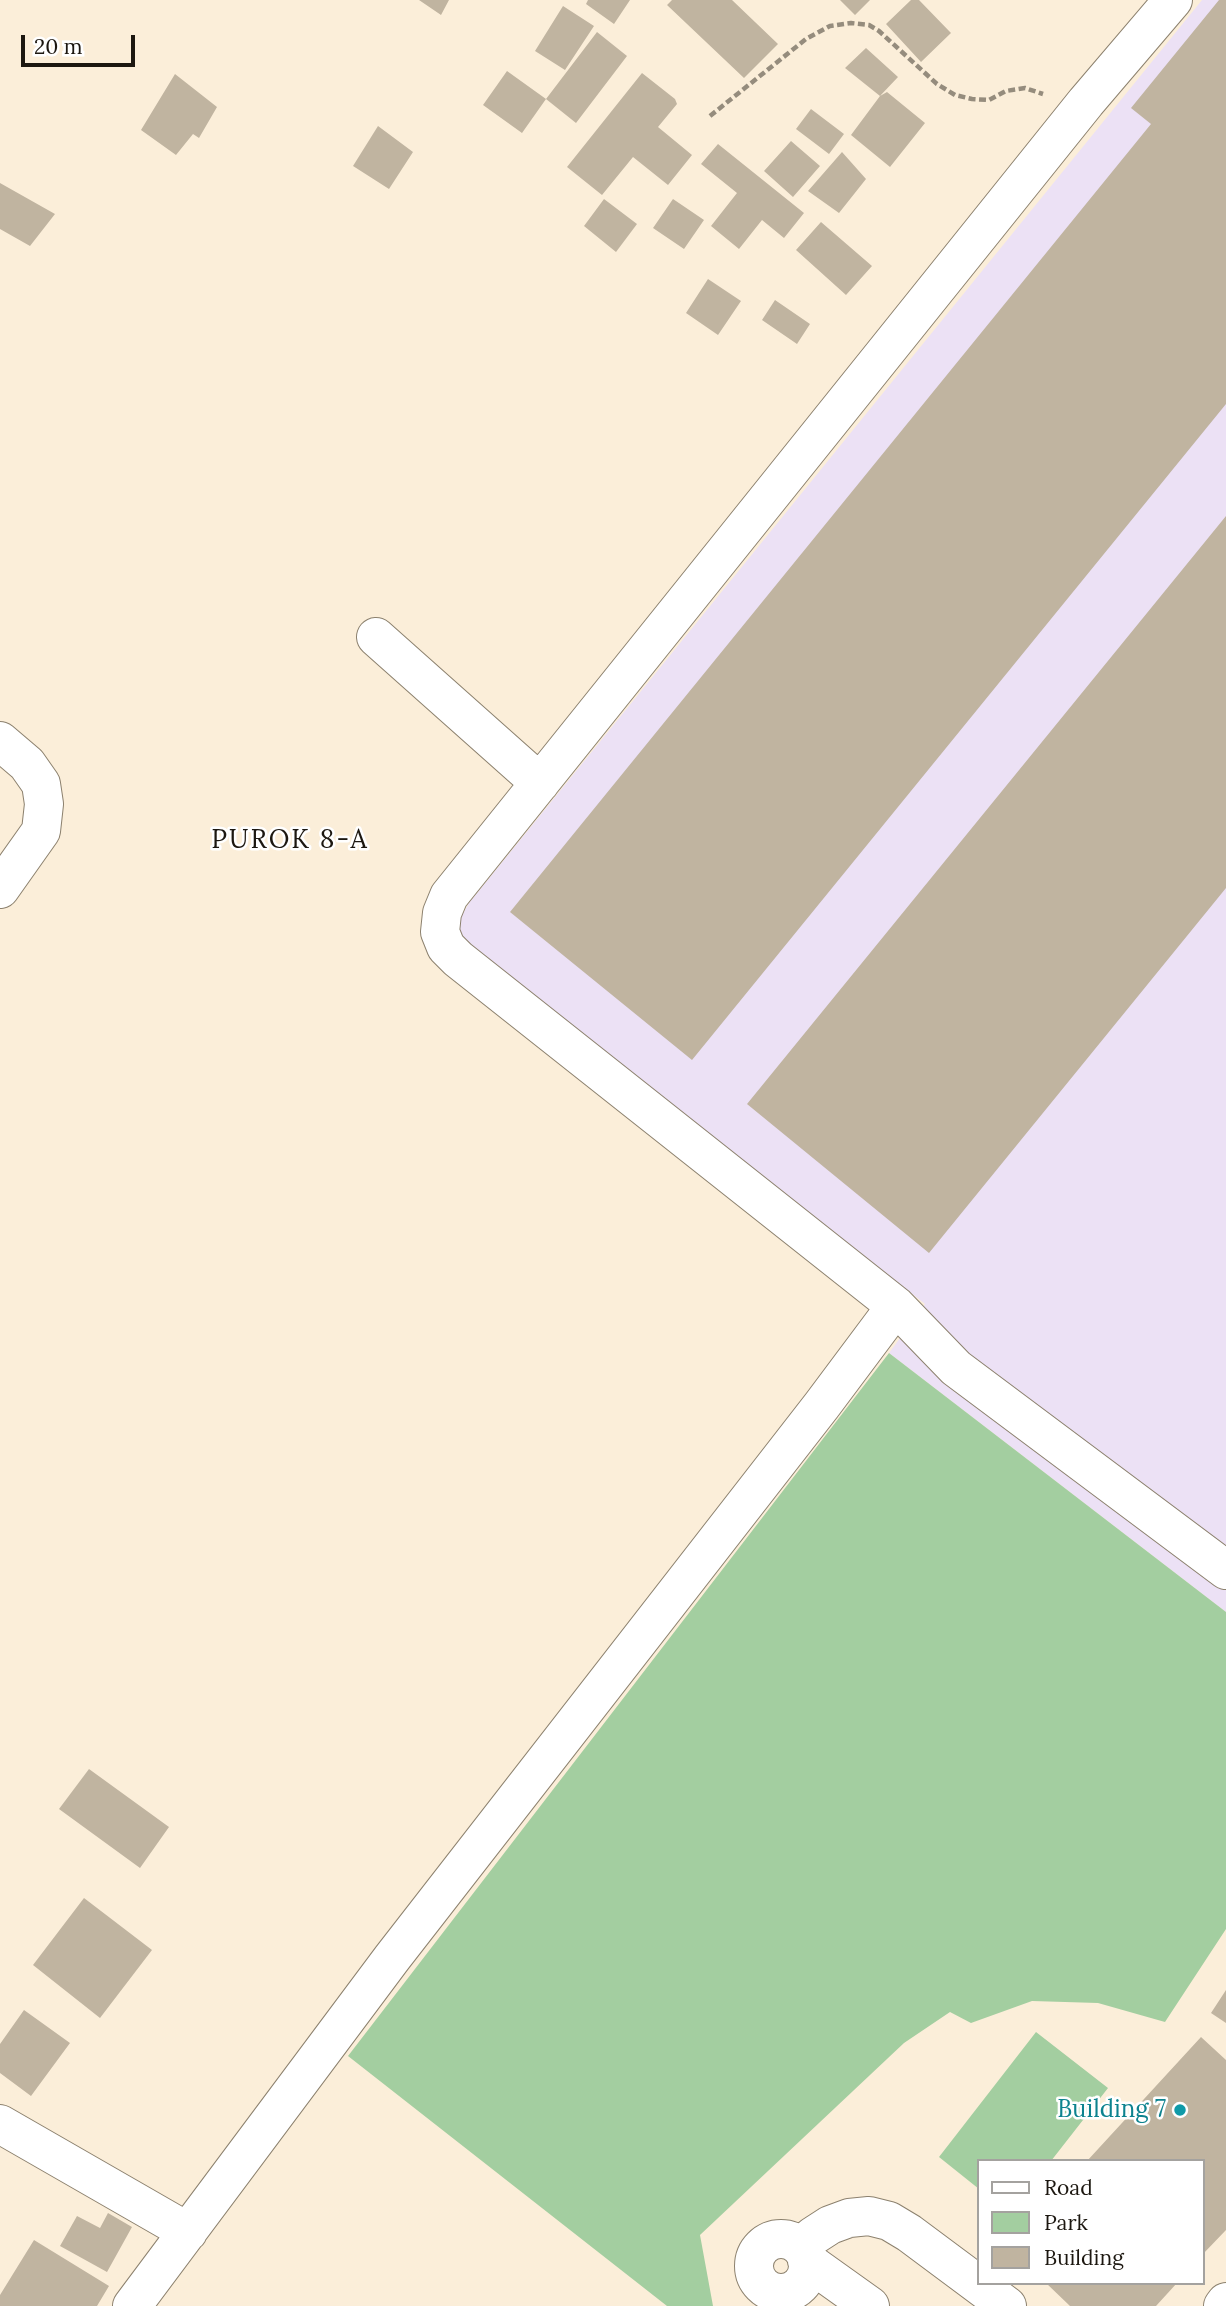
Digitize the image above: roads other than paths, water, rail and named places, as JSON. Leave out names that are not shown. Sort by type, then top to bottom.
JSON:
[{"type":"street","points":[[1173,0],[1076,115],[449,896],[442,913],[440,932],[446,947],[458,959],[896,1306],[956,1368],[1226,1570]]},
{"type":"street","points":[[376,637],[540,783]]},
{"type":"street","points":[[0,741],[27,764],[41,785],[44,804],[41,831],[0,889]]},
{"type":"street","points":[[132,2306],[391,1958],[822,1405],[896,1306]]},
{"type":"street","points":[[0,2124],[188,2232]]},
{"type":"street","points":[[878,2300],[804,2255],[795,2243],[779,2239],[764,2245],[755,2258],[758,2281],[771,2291],[796,2299],[794,2289],[805,2278],[804,2255],[813,2235],[849,2218],[869,2216],[889,2221],[909,2233],[978,2284]]},
{"type":"street","points":[[979,2285],[1007,2306]]},
{"type":"place","name":"Building 7","points":[[1180,2110]]},
{"type":"district","name":"PUROK 8-A","points":[[290,841]]}]
